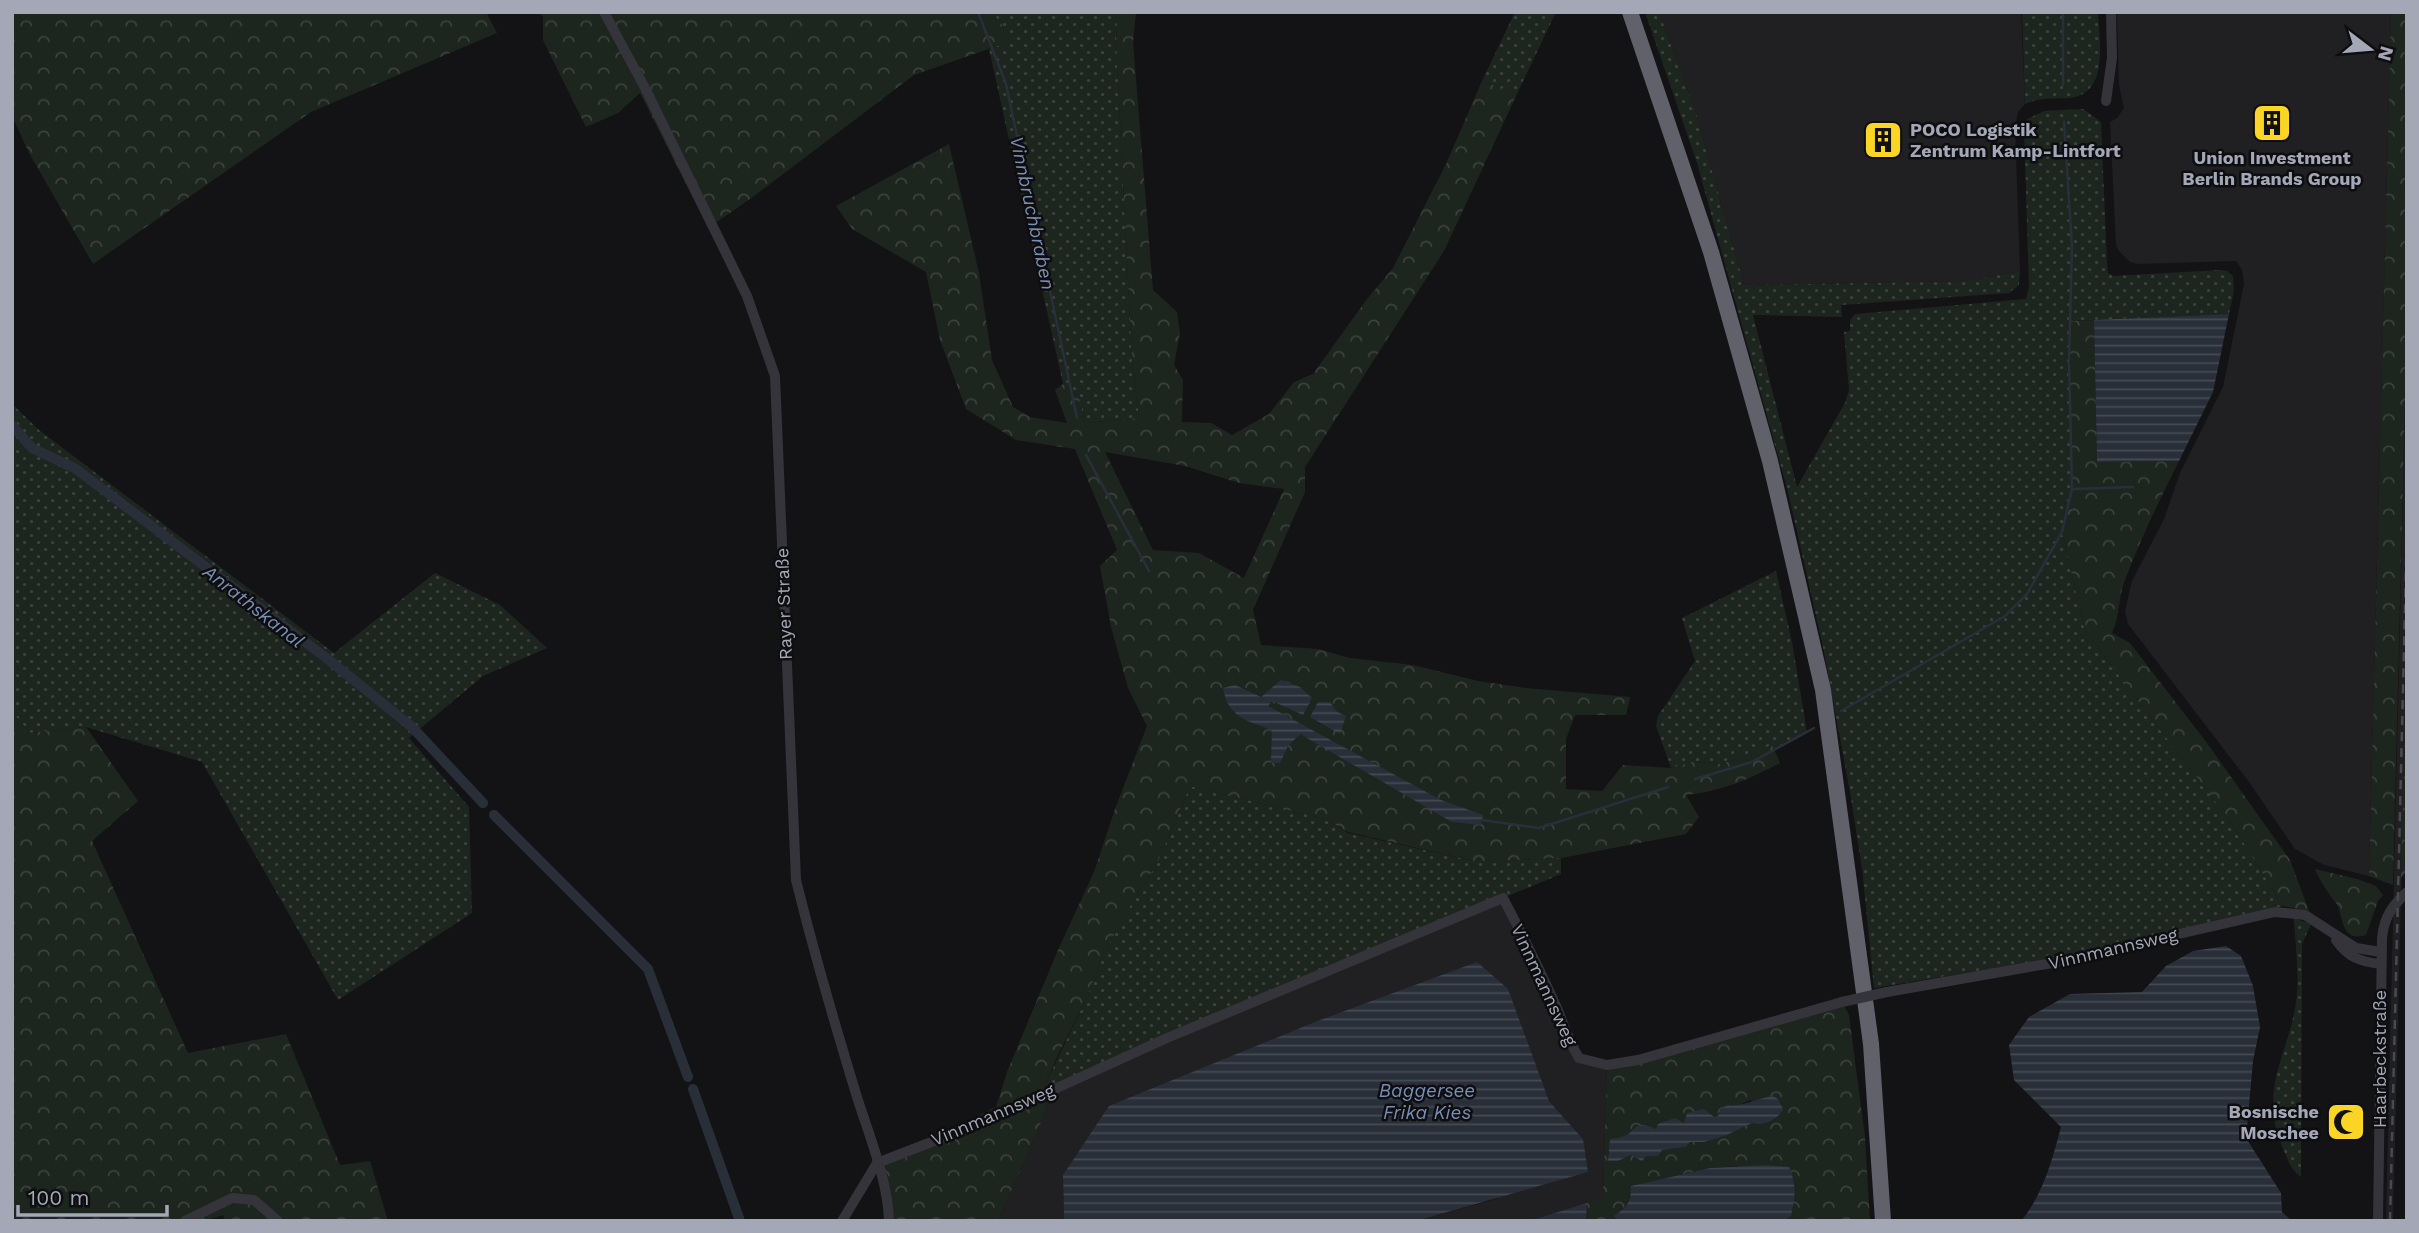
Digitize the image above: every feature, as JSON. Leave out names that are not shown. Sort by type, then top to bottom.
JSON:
[{"type":"highway","points":[[1630,12],[1718,278],[1770,461],[1823,691],[1871,1044],[1883,1221]]},
{"type":"street","name":"Rayer Straße","points":[[604,12],[645,88],[747,296],[775,376],[796,880],[814,957],[877,1163],[889,1208],[889,1221]]},
{"type":"street","points":[[2106,101],[2112,58],[2111,12]]},
{"type":"street","name":"Haarbeckstraße","points":[[2378,1221],[2381,952],[2385,922],[2390,909],[2407,892]]},
{"type":"street","name":"Vinnmannsweg","points":[[877,1163],[972,1126],[1167,1038],[1503,898],[1552,998],[1569,1043],[1579,1058],[1608,1065],[1637,1060],[1842,1002],[2052,963],[2275,912],[2305,915],[2356,948],[2381,952]]},
{"type":"street","name":"Vinnmannsweg","points":[[2333,934],[2340,946],[2352,957],[2381,964]]},
{"type":"street","points":[[842,1221],[877,1163]]},
{"type":"street","points":[[185,1221],[232,1198],[254,1200],[278,1221]]},
{"type":"shaded area","name":"POCO Logistik Zentrum Kamp-Lintfort","points":[[1659,12],[2021,12],[2025,104],[2018,112],[2015,126],[2020,271],[1966,281],[1744,285],[1695,110]]},
{"type":"shaded area","points":[[2117,12],[2391,12],[2369,876],[2324,865],[2295,849],[2249,782],[2128,624],[2125,611],[2132,581],[2164,519],[2180,473],[2223,387],[2244,284],[2242,270],[2236,261],[2137,264],[2130,262],[2116,245],[2110,122],[2117,118],[2124,108],[2119,85]]},
{"type":"shaded area","points":[[2407,321],[2407,650],[2393,1221],[2386,1221]]},
{"type":"shaded area","points":[[1503,898],[1579,1058],[1607,1065],[1603,1199],[1529,1221],[1416,1221],[1496,1199],[1583,1139],[1549,1101],[1476,963],[1320,1020],[1063,1175],[1064,1221],[998,1221],[1047,1109],[1045,1085],[1048,1091]]},
{"type":"green space","points":[[12,12],[486,12],[497,33],[311,112],[93,264],[29,153],[12,116]]},
{"type":"green space","points":[[539,12],[992,12],[1014,40],[914,75],[708,228],[640,93],[618,113],[586,127],[543,40],[543,17]]},
{"type":"green space","points":[[992,12],[1116,12],[1132,359],[1139,418],[1085,423],[1079,397],[1063,384],[989,49],[1013,40]]},
{"type":"green space","points":[[1116,12],[1136,12],[1133,42],[1153,290],[1177,312],[1180,333],[1174,365],[1183,380],[1182,422],[1211,423],[1232,435],[1269,414],[1294,382],[1313,374],[1393,268],[1446,164],[1482,81],[1517,94],[1444,251],[1305,467],[1305,492],[1253,610],[1261,645],[1318,649],[1350,658],[1413,665],[1478,681],[1526,688],[1630,697],[1626,715],[1575,715],[1566,739],[1566,789],[1602,791],[1623,765],[1671,768],[1692,762],[1722,764],[1772,745],[1780,763],[1734,784],[1686,795],[1699,817],[1686,834],[1561,858],[1478,862],[1348,832],[1325,819],[1190,786],[1156,866],[1140,888],[1103,955],[1087,997],[1058,1055],[1045,1085],[1047,1109],[998,1221],[889,1221],[877,1163],[996,1107],[1007,1072],[1094,872],[1147,726],[1128,688],[1111,627],[1100,566],[1117,550],[1075,449],[1016,440],[966,409],[940,340],[926,272],[852,229],[836,206],[949,144],[979,273],[992,360],[1013,407],[1030,417],[1067,423],[1055,390],[1063,384],[1079,397],[1085,423],[1139,418],[1132,359]],"holes":[[[1105,452],[1185,466],[1239,483],[1284,489],[1244,578],[1199,553],[1153,550]]]},
{"type":"green space","points":[[1515,12],[1556,12],[1517,94],[1482,81]]},
{"type":"green space","points":[[1645,12],[1659,12],[1695,110],[1744,285],[1966,281],[2020,271],[2019,285],[2009,293],[1841,305],[1842,317],[1753,315],[1797,487],[1845,403],[1849,390],[1844,332],[1850,331],[1850,320],[1855,314],[2026,299],[2029,287],[2024,129],[2027,119],[2044,111],[2083,109],[2101,122],[2108,273],[2113,276],[2220,270],[2233,276],[2234,291],[2229,314],[2070,321],[2072,489],[2062,532],[2085,631],[2230,821],[2283,906],[2037,961],[1874,988],[1862,868],[1850,792],[1823,647],[1788,492],[1697,163]]},
{"type":"green space","points":[[2022,12],[2098,12],[2099,64],[2091,87],[2082,95],[2041,99],[2025,104]]},
{"type":"green space","points":[[2391,12],[2407,12],[2407,321],[2393,885],[2369,876]]},
{"type":"green space","points":[[2094,320],[2097,462],[2179,461],[2131,565],[2112,633],[2130,643],[2207,743],[2290,860],[2309,911],[2283,906],[2230,821],[2085,631],[2062,532],[2072,489],[2070,321]]},
{"type":"green space","points":[[12,404],[39,430],[334,653],[435,573],[500,605],[547,648],[483,676],[409,738],[469,807],[472,913],[338,1000],[202,762],[86,727],[30,733],[12,712]]},
{"type":"green space","points":[[1776,571],[1792,642],[1807,732],[1775,750],[1771,746],[1722,764],[1692,762],[1671,768],[1656,726],[1658,716],[1695,661],[1682,618]]},
{"type":"green space","points":[[2407,650],[2407,872],[2401,878]]},
{"type":"green space","points":[[12,712],[30,733],[86,727],[138,801],[92,841],[188,1053],[286,1034],[340,1165],[370,1161],[388,1221],[225,1221],[223,1215],[204,1221],[12,1221]]},
{"type":"green space","points":[[1190,786],[1325,819],[1348,833],[1478,862],[1561,858],[1561,874],[1167,1038],[1048,1092],[1045,1085],[1087,997],[1103,955],[1140,888],[1156,866]]},
{"type":"green space","points":[[2315,869],[2376,886],[2383,895],[2378,901],[2366,935],[2351,935],[2347,932],[2339,908]]},
{"type":"green space","points":[[2294,918],[2311,924],[2302,944],[2301,1177],[2291,1167],[2282,1146],[2275,1124],[2273,1104],[2274,1086],[2294,1014],[2297,993]]},
{"type":"green space","points":[[1842,1002],[1849,1015],[1865,1137],[1870,1221],[1783,1221],[1791,1215],[1738,1166],[1710,1168],[1631,1186],[1627,1203],[1615,1216],[1618,1221],[1586,1221],[1587,1203],[1603,1198],[1607,1065]],"holes":[[[1750,1100],[1775,1119],[1759,1124],[1752,1123],[1707,1140],[1690,1142],[1686,1147],[1646,1155],[1631,1155],[1618,1161],[1608,1154],[1611,1143],[1622,1138],[1718,1116],[1721,1109],[1735,1107]]]},
{"type":"water","points":[[2229,314],[2213,392],[2179,461],[2097,462],[2094,320]]},
{"type":"water","points":[[1281,680],[1300,687],[1312,698],[1303,715],[1272,701],[1268,706],[1441,800],[1483,815],[1481,825],[1452,822],[1300,734],[1288,746],[1280,763],[1271,763],[1272,730],[1247,721],[1234,712],[1223,688],[1235,685],[1261,697]]},
{"type":"water","points":[[1318,702],[1330,702],[1336,711],[1346,716],[1340,734],[1310,717]]},
{"type":"water","points":[[2226,946],[2241,956],[2253,986],[2260,1027],[2253,1061],[2246,1138],[2281,1193],[2282,1212],[2292,1221],[2021,1221],[2041,1189],[2061,1127],[2014,1080],[2009,1045],[2029,1017],[2070,994],[2142,992],[2166,966],[2193,951]]},
{"type":"water","name":"Baggersee Frika Kies","points":[[1477,962],[1508,989],[1549,1101],[1583,1139],[1588,1172],[1416,1221],[1064,1221],[1063,1175],[1109,1106],[1320,1020]]},
{"type":"water","points":[[1773,1096],[1778,1099],[1783,1109],[1770,1121],[1752,1123],[1704,1142],[1690,1142],[1686,1147],[1662,1150],[1658,1156],[1646,1156],[1642,1161],[1631,1155],[1618,1161],[1608,1161],[1610,1139],[1627,1135],[1639,1125],[1656,1129],[1658,1124],[1675,1118],[1684,1123],[1687,1113],[1704,1109],[1714,1117],[1728,1105]]},
{"type":"water","points":[[1767,1165],[1789,1167],[1792,1173],[1794,1191],[1791,1216],[1783,1221],[1618,1221],[1614,1216],[1627,1204],[1631,1186],[1710,1168]]},
{"type":"water","points":[[1587,1203],[1586,1221],[1529,1221]]},
{"type":"waterway","name":"Vinnbruchbraben","points":[[978,12],[1006,84],[1077,418]]},
{"type":"waterway","points":[[2063,12],[2063,85]]},
{"type":"waterway","points":[[1841,711],[2005,616],[2027,594],[2062,532],[2072,489],[2069,361],[2072,247],[2064,122]]},
{"type":"waterway","name":"Anrathskanal","points":[[12,425],[32,448],[76,469],[329,660],[412,727],[483,803]]},
{"type":"waterway","name":"Vinnbruchbraben","points":[[1086,455],[1149,571]]},
{"type":"waterway","points":[[2072,489],[2133,487]]},
{"type":"waterway","points":[[1695,779],[1752,762],[1814,728]]},
{"type":"waterway","points":[[1482,820],[1539,828],[1668,787]]},
{"type":"waterway","name":"Anrathskanal","points":[[494,815],[648,969],[688,1077]]},
{"type":"waterway","name":"Anrathskanal","points":[[693,1089],[740,1221]]},
{"type":"railway","points":[[2390,1221],[2407,525]]},
{"type":"place","name":"Union Investment Berlin Brands Group","points":[[2272,123]]},
{"type":"place","name":"POCO Logistik Zentrum Kamp-Lintfort","points":[[1883,140]]},
{"type":"place","name":"Bosnische Moschee","points":[[2346,1122]]}]
